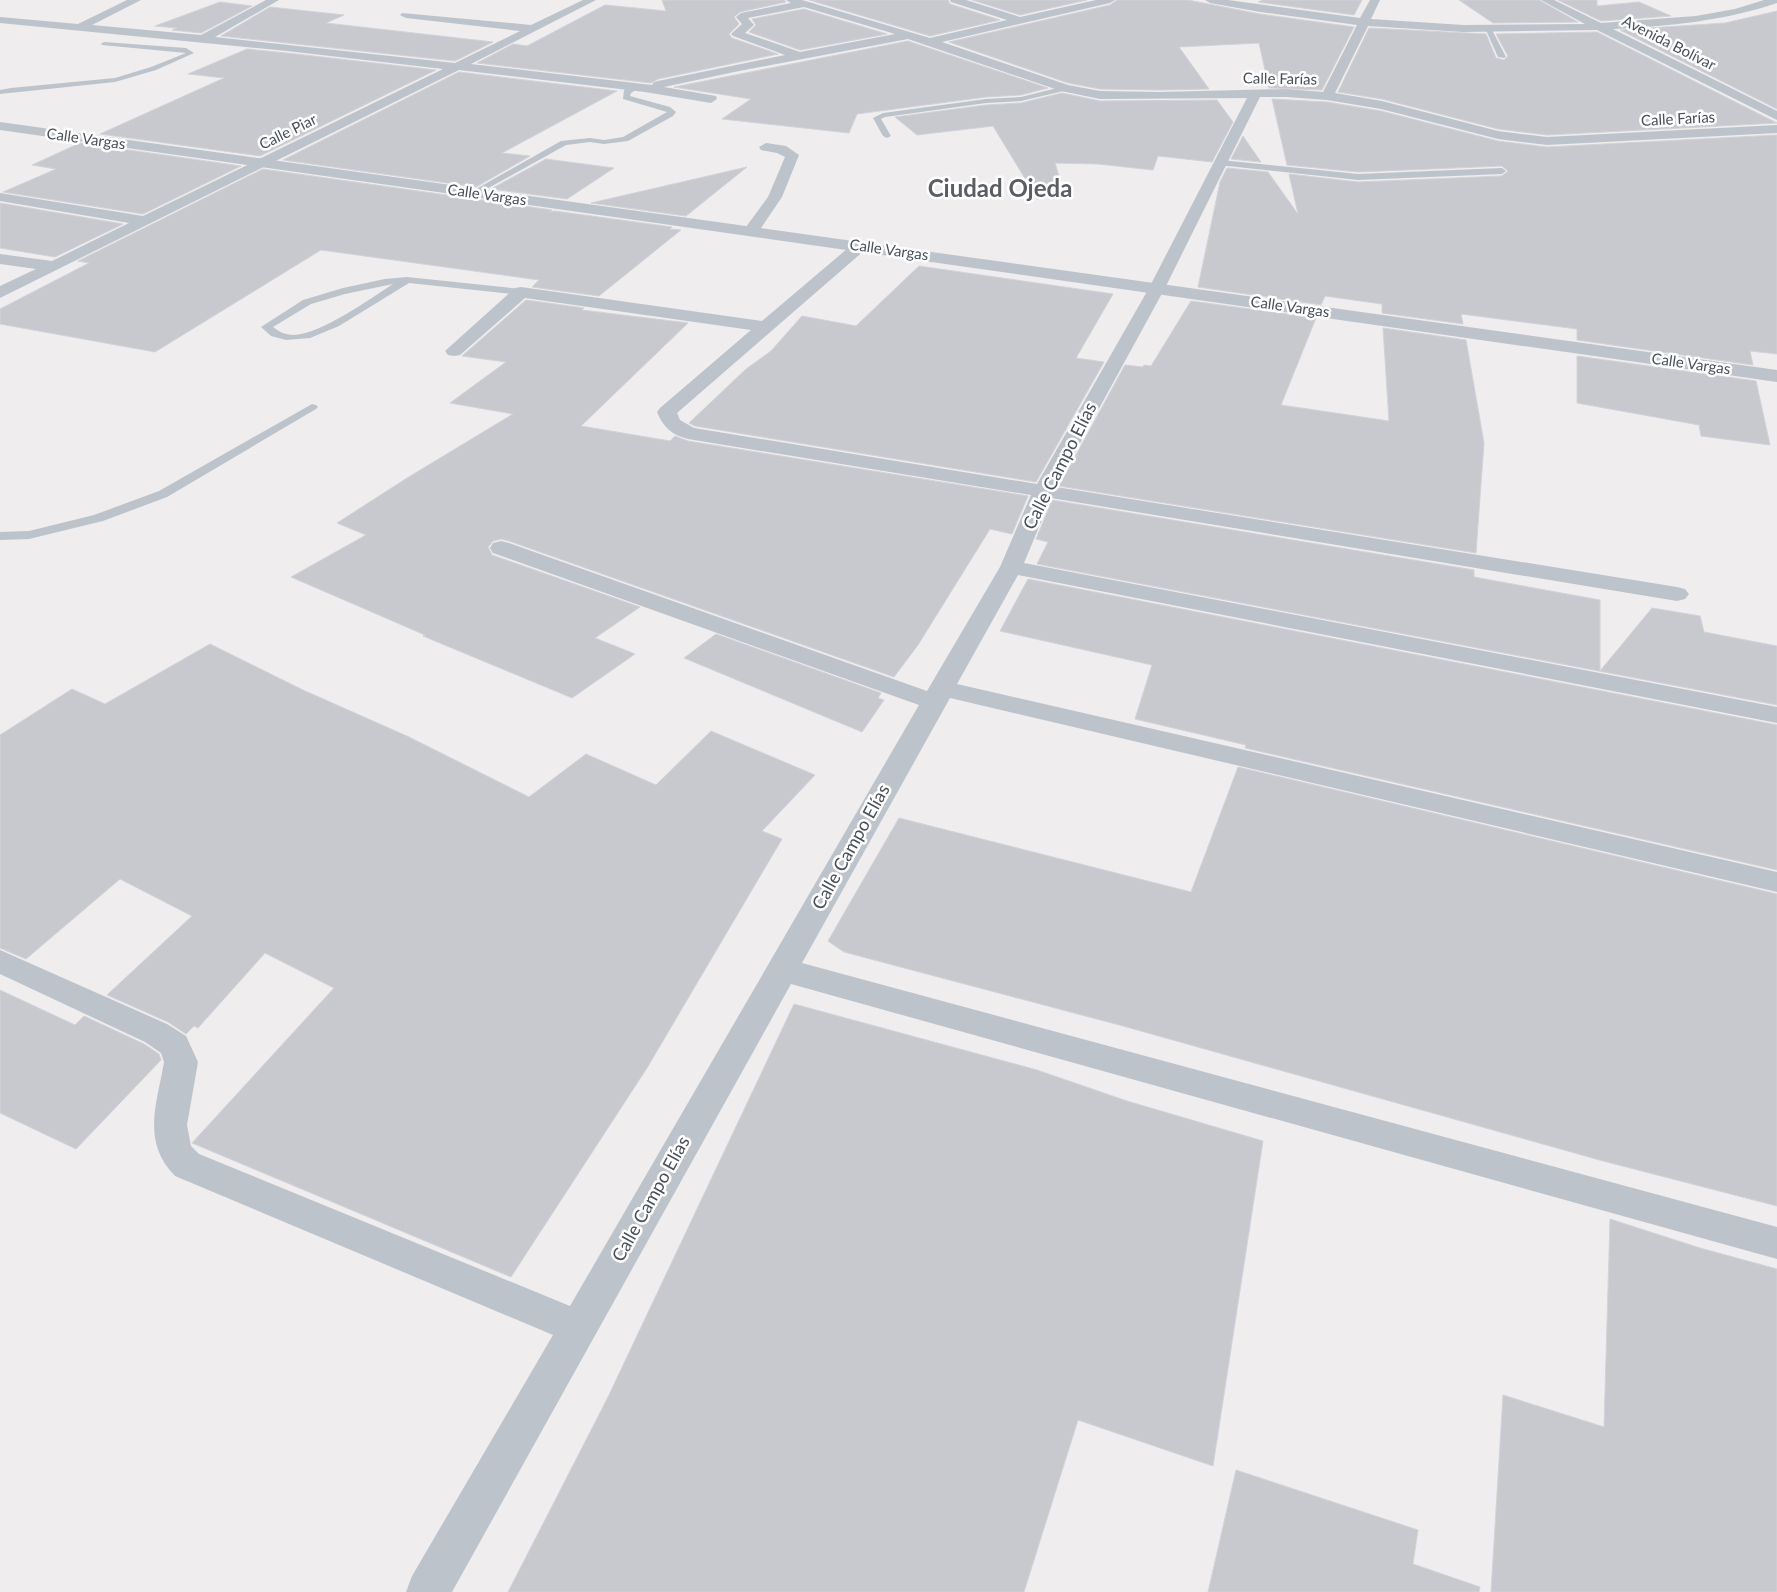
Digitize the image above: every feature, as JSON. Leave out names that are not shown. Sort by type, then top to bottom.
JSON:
[{"type":"street","points":[[78,28],[136,0]]},
{"type":"street","points":[[202,39],[274,0]]},
{"type":"street","name":"Calle Piar","points":[[0,293],[591,0]]},
{"type":"street","name":"Calle Farías","points":[[791,0],[909,35],[1065,88],[1100,95],[1159,96],[1286,93],[1327,96],[1382,105],[1504,136],[1547,141],[1777,129]]},
{"type":"street","points":[[955,0],[1021,21]]},
{"type":"street","points":[[929,42],[1110,0]]},
{"type":"street","points":[[1210,0],[1273,11],[1364,21],[1488,28],[1601,27],[1695,18],[1733,12],[1770,1]]},
{"type":"street","points":[[1327,96],[1375,0]]},
{"type":"street","name":"Avenida Bolívar","points":[[1546,0],[1777,116]]},
{"type":"street","points":[[798,56],[736,34],[748,25],[742,17],[804,4]]},
{"type":"street","points":[[406,15],[532,29]]},
{"type":"street","points":[[0,20],[458,66],[640,87],[711,99]]},
{"type":"street","points":[[640,87],[909,35]]},
{"type":"street","name":"Calle Campo Elías","points":[[428,1592],[579,1328],[690,1128],[1011,567],[1044,490],[1158,288],[1256,93]]},
{"type":"street","name":"Calle Vargas","points":[[0,126],[1777,376]]},
{"type":"street","points":[[751,231],[775,197],[792,159],[792,155],[788,152],[766,147]]},
{"type":"street","points":[[0,197],[146,221]]},
{"type":"street","points":[[860,246],[667,412],[671,423],[688,432],[1677,594]]},
{"type":"street","points":[[0,259],[53,266]]},
{"type":"street","points":[[454,351],[521,292],[766,327]]},
{"type":"street","points":[[501,548],[938,695],[1777,882]]},
{"type":"street","points":[[1011,567],[1777,716]]},
{"type":"street","points":[[0,961],[156,1032],[174,1044],[181,1062],[170,1125],[175,1153],[187,1165],[579,1328]]},
{"type":"street","points":[[782,970],[1777,1243]]},
{"type":"lane","points":[[1488,28],[1502,57]]},
{"type":"lane","points":[[0,92],[35,87],[89,84],[136,76],[191,53],[186,50],[104,44]]},
{"type":"lane","points":[[472,193],[564,143],[590,140],[604,142],[625,139],[672,112],[626,97],[627,92],[640,87]]},
{"type":"lane","points":[[887,136],[877,118],[883,115],[986,101],[1021,99],[1065,88]]},
{"type":"lane","points":[[1221,163],[1358,177],[1502,171]]},
{"type":"lane","points":[[407,280],[318,333],[293,338],[272,334],[266,327],[307,302],[351,289],[385,282],[407,280],[521,292]]},
{"type":"lane","points":[[0,536],[29,535],[98,518],[163,494],[312,407]]},
{"type":"building","points":[[662,0],[784,0],[786,2],[740,12],[734,17],[739,24],[729,34],[732,38],[778,54],[658,79],[651,83],[477,63],[513,44],[527,46],[605,5],[666,11]]},
{"type":"building","points":[[809,0],[948,0],[950,4],[1000,20],[930,36]]},
{"type":"building","points":[[972,0],[1087,0],[1020,15]]},
{"type":"building","points":[[1117,0],[1188,0],[1260,14],[1354,27],[1322,90],[1269,88],[1259,43],[1179,47],[1209,89],[1159,90],[1100,89],[1068,83],[949,42],[1110,5]]},
{"type":"building","points":[[1263,0],[1362,0],[1354,15],[1258,2]]},
{"type":"building","points":[[1459,0],[1539,0],[1578,22],[1493,23]]},
{"type":"building","points":[[1558,0],[1597,0],[1597,6],[1639,2],[1671,16],[1601,21]]},
{"type":"building","points":[[220,2],[252,6],[201,33],[155,26]]},
{"type":"building","points":[[270,7],[344,15],[326,23],[493,42],[455,61],[221,36]]},
{"type":"building","points":[[804,9],[887,34],[800,50],[749,32],[756,25],[752,19]]},
{"type":"building","points":[[1777,11],[1777,109],[1620,30],[1725,23]]},
{"type":"building","points":[[1369,28],[1486,34],[1496,58],[1504,60],[1508,56],[1496,34],[1597,32],[1777,123],[1547,135],[1498,129],[1382,99],[1338,92]]},
{"type":"building","points":[[908,41],[1048,88],[1021,95],[986,97],[857,114],[849,133],[722,119],[751,99],[674,87]]},
{"type":"building","points":[[247,49],[436,70],[260,156],[100,134],[224,78],[188,74]]},
{"type":"building","points":[[459,72],[617,91],[502,153],[530,156],[476,187],[283,160]]},
{"type":"building","points":[[1062,93],[1100,101],[1217,100],[1233,122],[1212,162],[1158,156],[1153,170],[1098,164],[1055,163],[1059,176],[1038,200],[993,126],[917,135],[895,117],[986,105],[1021,103]]},
{"type":"building","points":[[1272,99],[1327,102],[1381,111],[1498,141],[1547,147],[1777,135],[1777,354],[1750,351],[1753,365],[1577,340],[1577,329],[1461,314],[1463,324],[1382,313],[1382,304],[1325,296],[1321,305],[1198,287],[1220,182],[1227,168],[1268,172],[1298,214],[1289,174],[1358,182],[1502,176],[1508,171],[1502,166],[1358,172],[1287,165]]},
{"type":"building","points":[[1243,136],[1261,162],[1231,159]]},
{"type":"building","points":[[80,143],[241,166],[143,214],[3,192],[56,169],[32,165]]},
{"type":"building","points":[[546,159],[614,168],[567,199],[491,189]]},
{"type":"building","points":[[747,167],[686,216],[591,203]]},
{"type":"building","points":[[263,169],[552,210],[549,212],[555,211],[672,227],[670,229],[681,230],[599,296],[532,287],[539,280],[321,250],[155,352],[0,324],[0,309],[89,263],[78,261]]},
{"type":"building","points":[[0,203],[123,224],[55,257],[0,248]]},
{"type":"building","points":[[919,266],[1113,294],[1076,358],[1104,362],[1036,482],[695,426],[689,423],[746,369],[771,351],[802,316],[856,326]]},
{"type":"building","points":[[526,300],[584,308],[582,310],[688,323],[581,426],[670,441],[675,436],[688,441],[1028,496],[1012,534],[990,529],[918,645],[894,677],[509,541],[501,539],[493,541],[488,547],[492,555],[640,607],[595,638],[635,654],[572,698],[423,636],[425,635],[291,577],[366,535],[337,523],[513,414],[450,403],[506,362],[462,356]]},
{"type":"building","points":[[1191,301],[1316,318],[1281,405],[1389,421],[1383,328],[1466,340],[1484,443],[1476,553],[1059,486],[1125,365],[1151,366]]},
{"type":"building","points":[[1577,356],[1756,381],[1770,445],[1701,436],[1699,425],[1577,403]]},
{"type":"building","points":[[1052,500],[1474,570],[1474,577],[1600,600],[1600,671],[1652,608],[1700,616],[1704,632],[1777,646],[1777,705],[1037,564],[1048,542],[1036,539]]},
{"type":"building","points":[[1028,579],[1777,725],[1777,870],[1245,748],[1246,745],[1135,719],[1152,665],[1000,631]]},
{"type":"building","points":[[716,634],[881,693],[878,698],[884,700],[862,732],[684,658]]},
{"type":"building","points":[[210,644],[303,690],[409,737],[529,797],[586,754],[656,785],[711,731],[815,775],[762,831],[782,839],[647,1068],[511,1277],[192,1143],[334,988],[265,953],[198,1028],[194,1026],[186,1034],[168,1022],[107,995],[192,916],[120,879],[26,959],[0,948],[0,735],[72,689],[105,704]]},
{"type":"building","points":[[1238,767],[1777,894],[1777,1206],[1603,1161],[1123,1026],[844,952],[828,941],[899,818],[1191,892]]},
{"type":"building","points":[[0,990],[75,1025],[84,1016],[144,1044],[159,1054],[161,1060],[76,1149],[0,1113]]},
{"type":"building","points":[[794,1004],[1037,1070],[1127,1101],[1263,1141],[1213,1466],[1078,1420],[1024,1592],[508,1592],[608,1397]]},
{"type":"building","points":[[1610,1219],[1700,1248],[1777,1269],[1777,1592],[1491,1592],[1503,1395],[1604,1427]]},
{"type":"building","points":[[1236,1470],[1418,1530],[1413,1564],[1480,1587],[1479,1592],[1208,1592]]},
{"type":"district","name":"Ciudad Ojeda","points":[[1000,189]]}]
